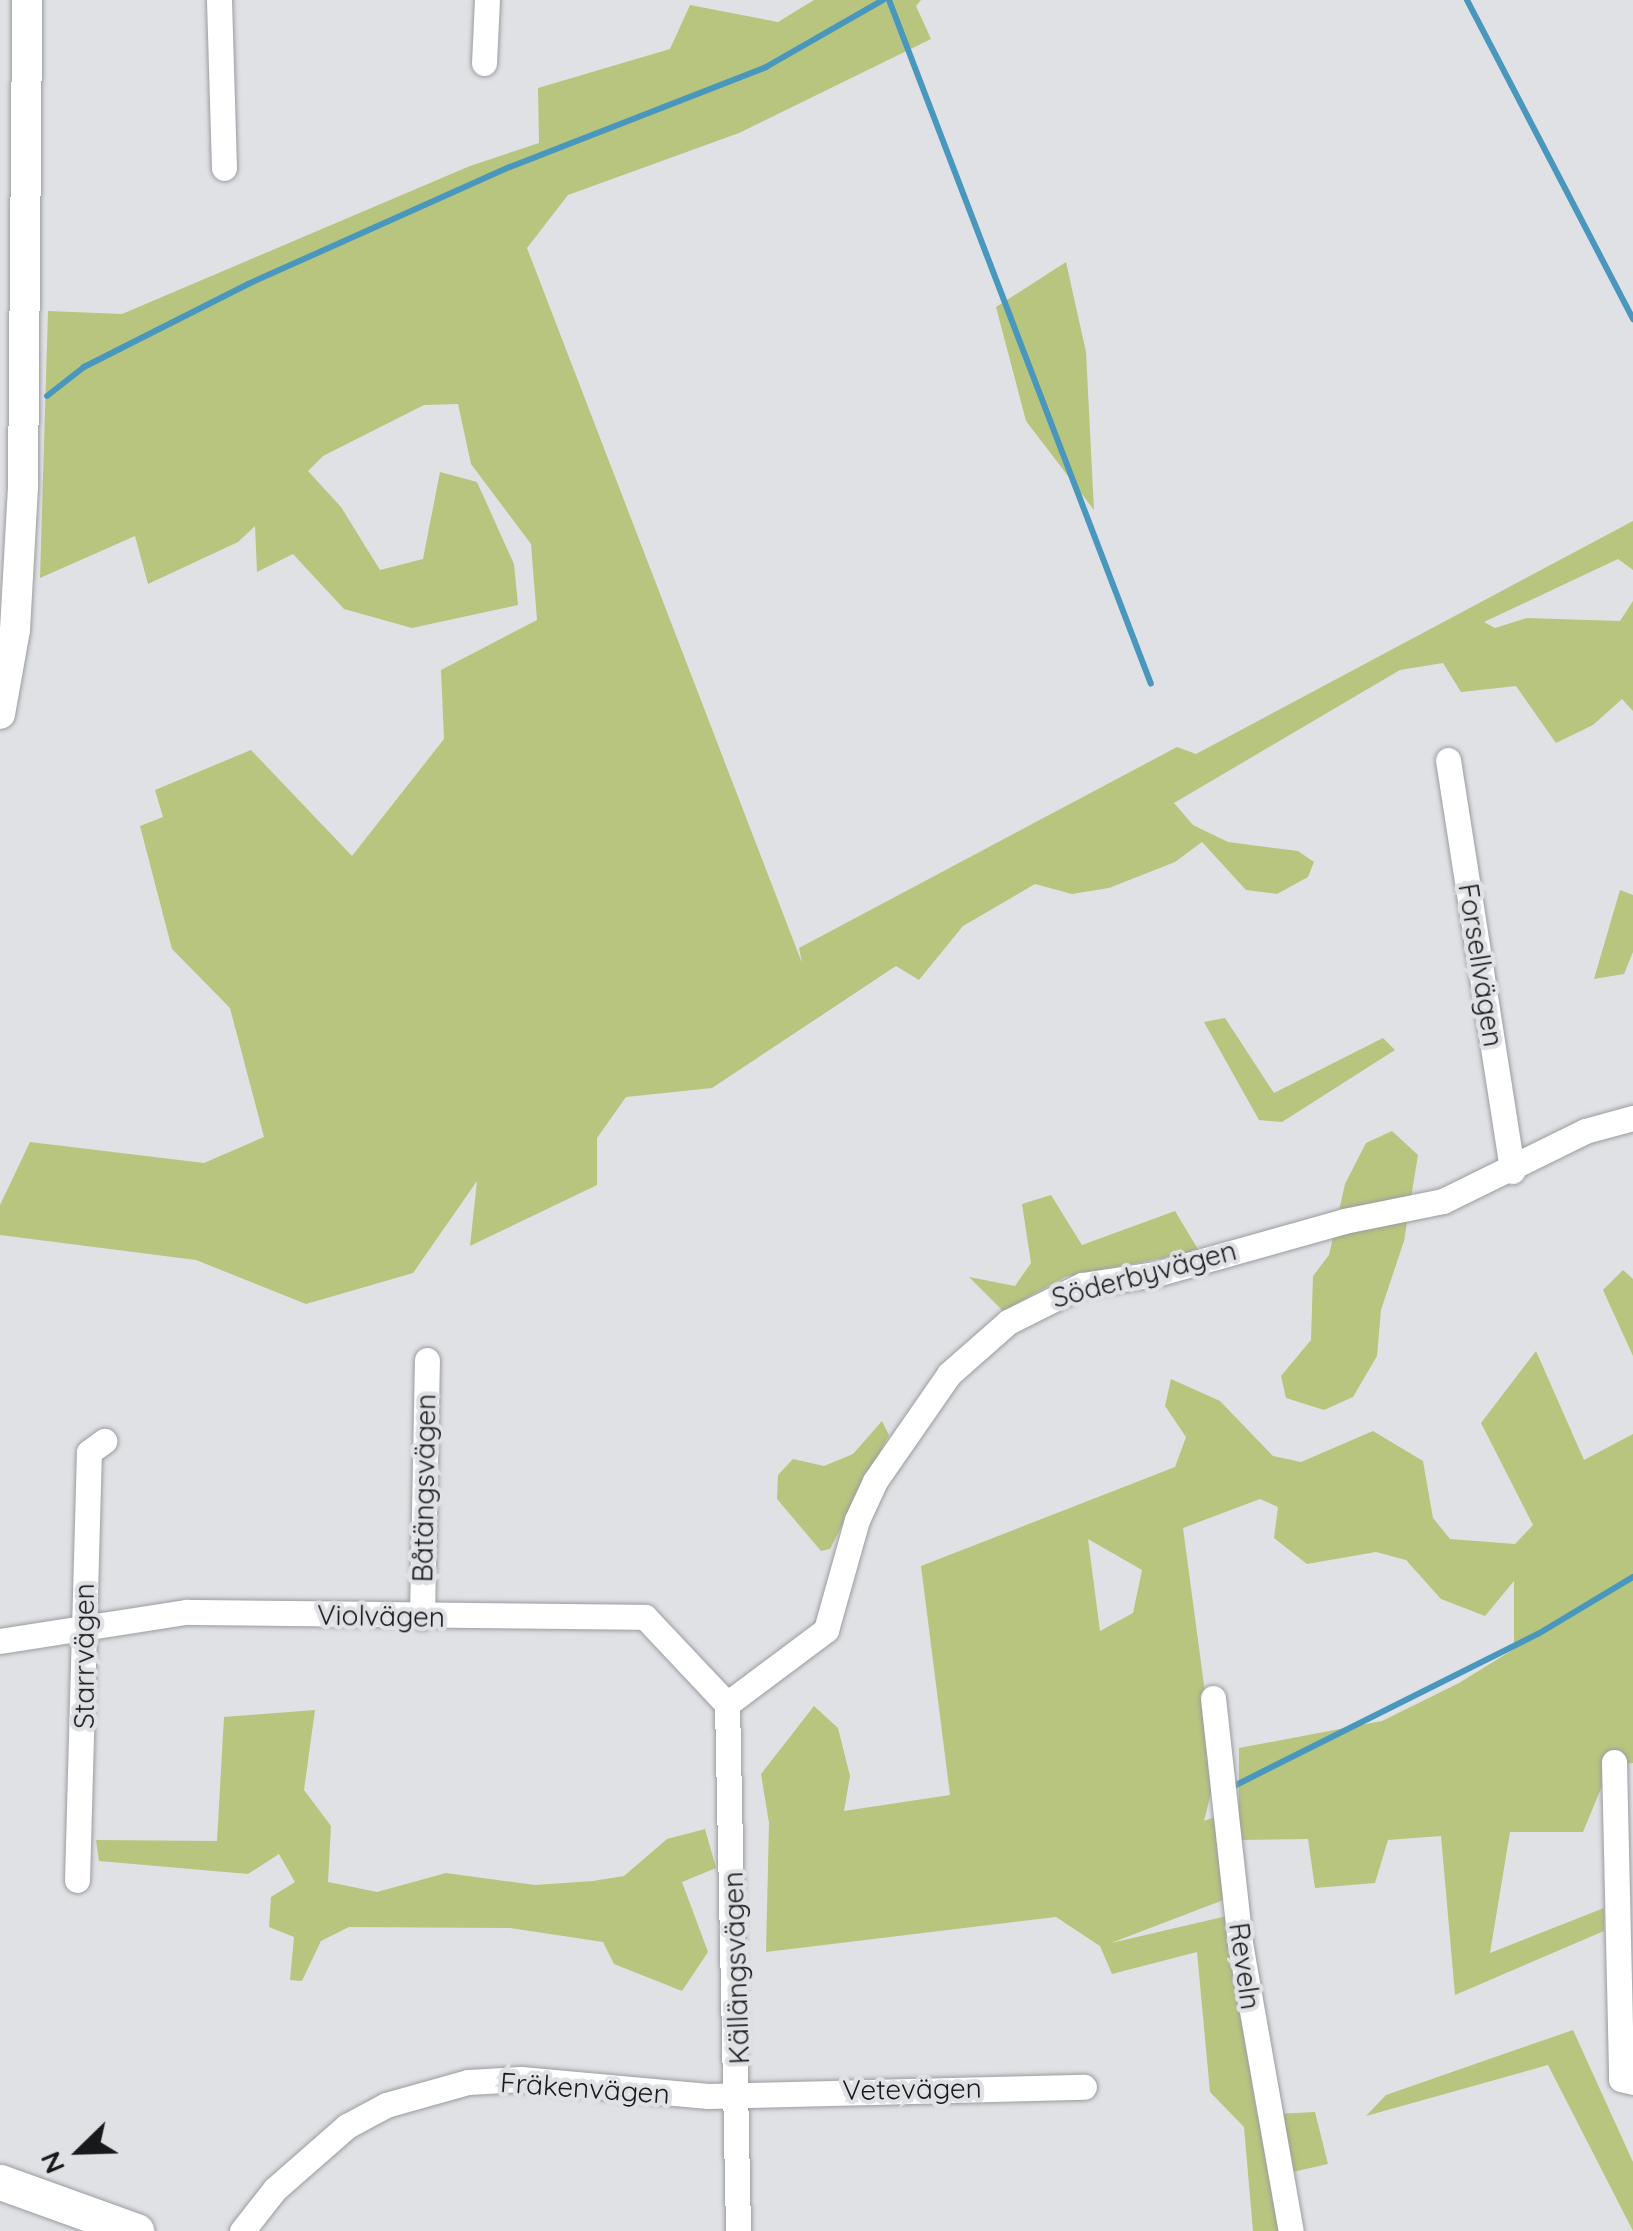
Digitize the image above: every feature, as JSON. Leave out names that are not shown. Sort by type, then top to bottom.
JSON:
[{"type":"main road","points":[[0,2182],[91,2224],[136,2231]]},
{"type":"street","points":[[0,714],[14,630],[23,485],[27,0]]},
{"type":"street","points":[[218,0],[224,168]]},
{"type":"street","points":[[484,64],[488,0]]},
{"type":"street","name":"Forsellvägen","points":[[1448,760],[1512,1170]]},
{"type":"street","name":"Söderbyvägen","points":[[727,1704],[826,1630],[857,1520],[875,1482],[949,1374],[1008,1322],[1082,1285],[1156,1274],[1344,1220],[1443,1200],[1512,1170],[1584,1130],[1633,1118]]},
{"type":"street","name":"Båtängsvägen","points":[[422,1617],[427,1360]]},
{"type":"street","name":"Starrvägen","points":[[76,1880],[89,1452],[104,1441]]},
{"type":"street","name":"Violvägen","points":[[0,1641],[186,1612],[646,1617],[727,1704]]},
{"type":"street","name":"Reveln","points":[[1213,1698],[1240,1943],[1291,2231]]},
{"type":"street","name":"Källängsvägen","points":[[727,1704],[740,2092],[738,2231]]},
{"type":"street","points":[[1614,1762],[1621,2079],[1633,2082]]},
{"type":"street","name":"Fräkenvägen","points":[[242,2231],[274,2189],[347,2126],[386,2104],[468,2082],[521,2079],[708,2096],[740,2092]]},
{"type":"street","name":"Vetevägen","points":[[740,2092],[1084,2087]]},
{"type":"green space","points":[[814,0],[921,0],[916,6],[931,39],[739,133],[568,195],[527,248],[802,963],[799,948],[1177,747],[1196,754],[1633,521],[1633,570],[1618,559],[1484,622],[1495,628],[1527,618],[1620,621],[1633,601],[1633,711],[1622,699],[1593,725],[1556,743],[1516,686],[1461,692],[1443,663],[1400,670],[1174,803],[1193,825],[1228,842],[1298,851],[1314,862],[1308,877],[1277,894],[1246,890],[1202,842],[1175,862],[1109,888],[1072,894],[1035,884],[963,926],[919,980],[896,966],[712,1088],[626,1097],[597,1138],[597,1185],[470,1246],[477,1181],[413,1273],[306,1304],[196,1260],[0,1235],[0,1205],[30,1142],[204,1163],[264,1137],[230,1008],[172,949],[140,826],[163,817],[155,790],[251,750],[352,856],[444,739],[441,670],[537,620],[531,544],[471,464],[458,404],[424,405],[323,456],[308,471],[341,507],[380,570],[423,559],[440,472],[477,482],[514,564],[518,605],[412,628],[344,609],[293,554],[257,572],[255,526],[238,542],[148,584],[135,536],[40,578],[48,311],[122,314],[470,166],[539,143],[538,88],[670,49],[690,5],[778,22]]},
{"type":"green space","points":[[1066,262],[1086,352],[1094,510],[1026,421],[996,307]]},
{"type":"green space","points":[[1620,890],[1633,895],[1633,952],[1624,974],[1594,979]]},
{"type":"green space","points":[[1225,1018],[1274,1093],[1383,1038],[1395,1050],[1282,1122],[1259,1120],[1204,1022]]},
{"type":"green space","points":[[1392,1131],[1418,1155],[1404,1241],[1381,1310],[1377,1356],[1353,1397],[1324,1410],[1286,1398],[1281,1376],[1311,1340],[1313,1276],[1329,1255],[1345,1184],[1366,1143]]},
{"type":"green space","points":[[1051,1195],[1082,1245],[1175,1211],[1199,1251],[1065,1277],[1003,1311],[969,1277],[1015,1286],[1031,1263],[1022,1204]]},
{"type":"green space","points":[[1623,1270],[1633,1279],[1633,1356],[1603,1290]]},
{"type":"green space","points":[[1536,1351],[1584,1460],[1633,1434],[1633,1763],[1602,1765],[1602,1786],[1583,1832],[1510,1832],[1490,1953],[1604,1908],[1604,1931],[1455,1995],[1441,1836],[1388,1840],[1375,1883],[1315,1888],[1308,1839],[1239,1840],[1239,1748],[1382,1721],[1459,1683],[1514,1649],[1514,1581],[1485,1616],[1441,1599],[1406,1560],[1376,1552],[1307,1564],[1274,1538],[1278,1507],[1260,1499],[1183,1528],[1210,1730],[1211,1793],[1204,1821],[1220,1815],[1226,1899],[1111,1943],[1227,1916],[1257,2115],[1315,2112],[1328,2164],[1279,2175],[1281,2231],[1253,2231],[1244,2127],[1210,2092],[1197,1952],[1112,1974],[1100,1946],[1056,1917],[766,1952],[769,1823],[761,1774],[814,1706],[838,1728],[850,1776],[844,1811],[950,1795],[921,1566],[1175,1467],[1186,1437],[1165,1406],[1171,1379],[1220,1401],[1273,1456],[1301,1462],[1373,1431],[1423,1461],[1433,1518],[1450,1539],[1515,1544],[1533,1525],[1481,1423]],"holes":[[[1088,1539],[1142,1570],[1133,1613],[1100,1631]]]},
{"type":"green space","points":[[882,1421],[889,1435],[830,1549],[821,1551],[777,1499],[778,1475],[793,1459],[824,1466],[853,1454]]},
{"type":"green space","points":[[315,1710],[304,1790],[331,1826],[328,1882],[377,1892],[446,1873],[535,1885],[593,1881],[624,1876],[667,1839],[705,1829],[716,1868],[682,1882],[708,1952],[682,1991],[614,1964],[603,1942],[510,1928],[349,1927],[321,1941],[302,1981],[290,1980],[294,1937],[269,1927],[271,1897],[295,1882],[279,1854],[248,1874],[99,1861],[96,1840],[217,1841],[224,1717]]},
{"type":"green space","points":[[1573,2030],[1633,2162],[1633,2231],[1548,2065],[1366,2116],[1386,2095]]},
{"type":"waterway","points":[[47,396],[84,367],[248,284],[510,167],[766,67],[883,0]]},
{"type":"waterway","points":[[889,0],[1151,684]]},
{"type":"waterway","points":[[1467,0],[1633,319]]},
{"type":"waterway","points":[[1236,1785],[1538,1634],[1633,1577]]}]
